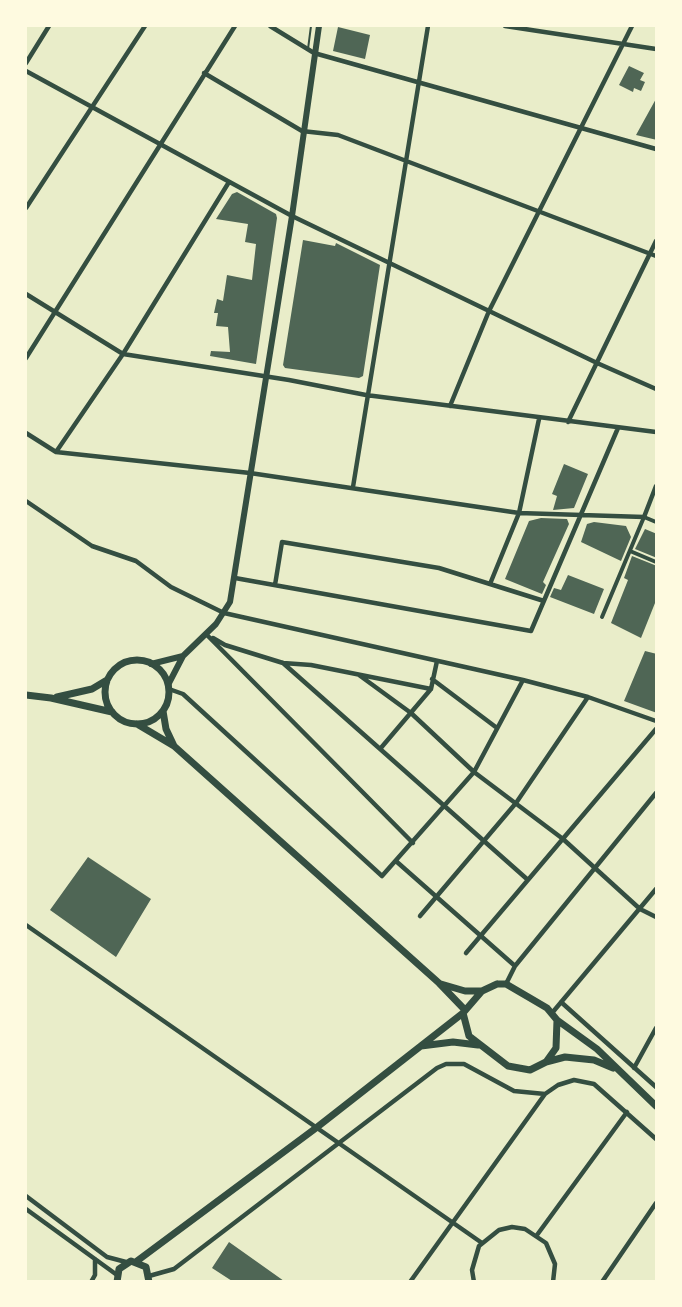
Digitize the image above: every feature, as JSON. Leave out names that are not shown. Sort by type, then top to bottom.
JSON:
[{"type":"main road","points":[[112,712],[105,691],[107,680],[112,672],[126,662],[143,661],[151,664],[162,673],[168,687],[163,711],[166,729],[174,746]]},
{"type":"main road","points":[[51,698],[77,694],[107,680]]},
{"type":"main road","points":[[26,695],[51,698],[112,712],[123,721],[138,724],[174,746],[439,983],[464,1012],[469,1036],[508,1066],[530,1070],[546,1062],[565,1057],[594,1060],[616,1068]]},
{"type":"main road","points":[[138,724],[152,721],[163,711]]},
{"type":"main road","points":[[439,983],[465,991],[482,991]]},
{"type":"main road","points":[[116,1279],[126,1262],[137,1261],[198,1213],[316,1128],[464,1012],[482,991],[497,984],[506,984],[552,1013],[557,1020],[597,1049],[657,1106]]},
{"type":"main road","points":[[546,1062],[556,1048],[557,1020]]},
{"type":"main road","points":[[421,1046],[453,1042],[478,1045]]},
{"type":"main road","points":[[149,1279],[146,1267],[151,1251]]},
{"type":"main road","points":[[137,1261],[146,1267]]},
{"type":"street","points":[[26,63],[49,26]]},
{"type":"street","points":[[26,208],[145,26]]},
{"type":"street","points":[[26,358],[235,26]]},
{"type":"street","points":[[270,26],[311,51],[657,149]]},
{"type":"street","points":[[319,26],[311,51],[292,216],[230,602],[224,614],[183,656],[168,687],[183,694],[382,876],[474,771],[523,680]]},
{"type":"street","points":[[353,488],[366,395],[428,26]]},
{"type":"street","points":[[505,26],[657,49]]},
{"type":"street","points":[[450,406],[489,311],[632,26]]},
{"type":"street","points":[[26,71],[292,216],[597,363],[656,389]]},
{"type":"street","points":[[204,73],[302,131],[338,135],[657,256]]},
{"type":"street","points":[[56,452],[123,354],[229,182]]},
{"type":"street","points":[[568,422],[657,241]]},
{"type":"street","points":[[26,294],[123,354],[289,380],[366,395],[657,432]]},
{"type":"street","points":[[490,584],[519,513],[539,418]]},
{"type":"street","points":[[235,578],[531,631],[618,428]]},
{"type":"street","points":[[26,433],[56,452],[250,473],[519,513],[644,517],[657,522]]},
{"type":"street","points":[[603,617],[657,486]]},
{"type":"street","points":[[26,501],[92,546],[124,555],[171,587],[224,614],[523,680],[588,697],[657,721]]},
{"type":"street","points":[[275,585],[282,542],[438,568],[544,601]]},
{"type":"street","points":[[630,551],[657,562]]},
{"type":"street","points":[[206,634],[225,645],[283,663],[311,665],[431,689]]},
{"type":"street","points":[[206,634],[413,843]]},
{"type":"street","points":[[151,664],[183,656]]},
{"type":"street","points":[[380,749],[431,689],[437,662]]},
{"type":"street","points":[[283,663],[528,880]]},
{"type":"street","points":[[359,675],[411,713],[474,771],[563,839],[640,909],[657,917]]},
{"type":"street","points":[[432,679],[497,728]]},
{"type":"street","points":[[420,916],[516,803],[588,697]]},
{"type":"street","points":[[466,953],[657,729]]},
{"type":"street","points":[[506,984],[515,966],[657,793]]},
{"type":"street","points":[[396,862],[515,966]]},
{"type":"street","points":[[552,1013],[657,889]]},
{"type":"street","points":[[26,925],[482,1243]]},
{"type":"street","points":[[561,1002],[657,1088]]},
{"type":"street","points":[[634,1068],[657,1028]]},
{"type":"street","points":[[149,1279],[170,1271],[180,1264],[337,1142],[428,1074],[446,1064],[464,1064],[514,1091],[545,1094]]},
{"type":"street","points":[[410,1281],[545,1094],[566,1082],[584,1080],[594,1084],[657,1139]]},
{"type":"street","points":[[537,1235],[627,1112]]},
{"type":"street","points":[[26,1196],[106,1257],[126,1262]]},
{"type":"street","points":[[602,1281],[657,1203]]},
{"type":"street","points":[[26,1209],[94,1259],[116,1279]]},
{"type":"street","points":[[474,1281],[474,1257],[482,1243],[499,1230],[512,1227],[525,1229],[537,1235],[552,1253],[555,1264],[553,1281]]},
{"type":"street","points":[[91,1281],[95,1275],[94,1259]]},
{"type":"lane","points":[[311,26],[311,51]]},
{"type":"building","points":[[338,27],[370,35],[365,59],[333,51]]},
{"type":"building","points":[[629,66],[644,73],[640,80],[645,82],[641,91],[634,88],[633,92],[619,85]]},
{"type":"building","points":[[657,97],[657,140],[636,135]]},
{"type":"building","points":[[237,192],[276,214],[277,218],[256,364],[210,356],[211,351],[230,352],[228,327],[216,326],[218,313],[214,313],[217,299],[223,301],[227,275],[252,280],[256,244],[245,242],[248,224],[216,219],[232,194]]},
{"type":"building","points":[[303,240],[335,246],[336,243],[380,265],[363,376],[359,378],[285,368],[283,365]]},
{"type":"building","points":[[564,464],[588,474],[574,508],[553,510],[557,496],[552,494]]},
{"type":"building","points":[[541,518],[567,519],[569,524],[543,582],[546,585],[542,594],[505,579],[529,521]]},
{"type":"building","points":[[594,522],[626,526],[631,537],[621,561],[581,542],[587,524]]},
{"type":"building","points":[[645,529],[657,534],[657,558],[635,549]]},
{"type":"building","points":[[632,556],[657,566],[657,598],[641,638],[611,623],[628,580],[624,578]]},
{"type":"building","points":[[568,575],[604,589],[594,614],[550,597],[554,588],[561,590]]},
{"type":"building","points":[[645,651],[657,654],[657,713],[624,701]]},
{"type":"building","points":[[88,857],[151,899],[116,957],[50,910]]},
{"type":"building","points":[[229,1242],[284,1281],[232,1281],[212,1268]]}]
